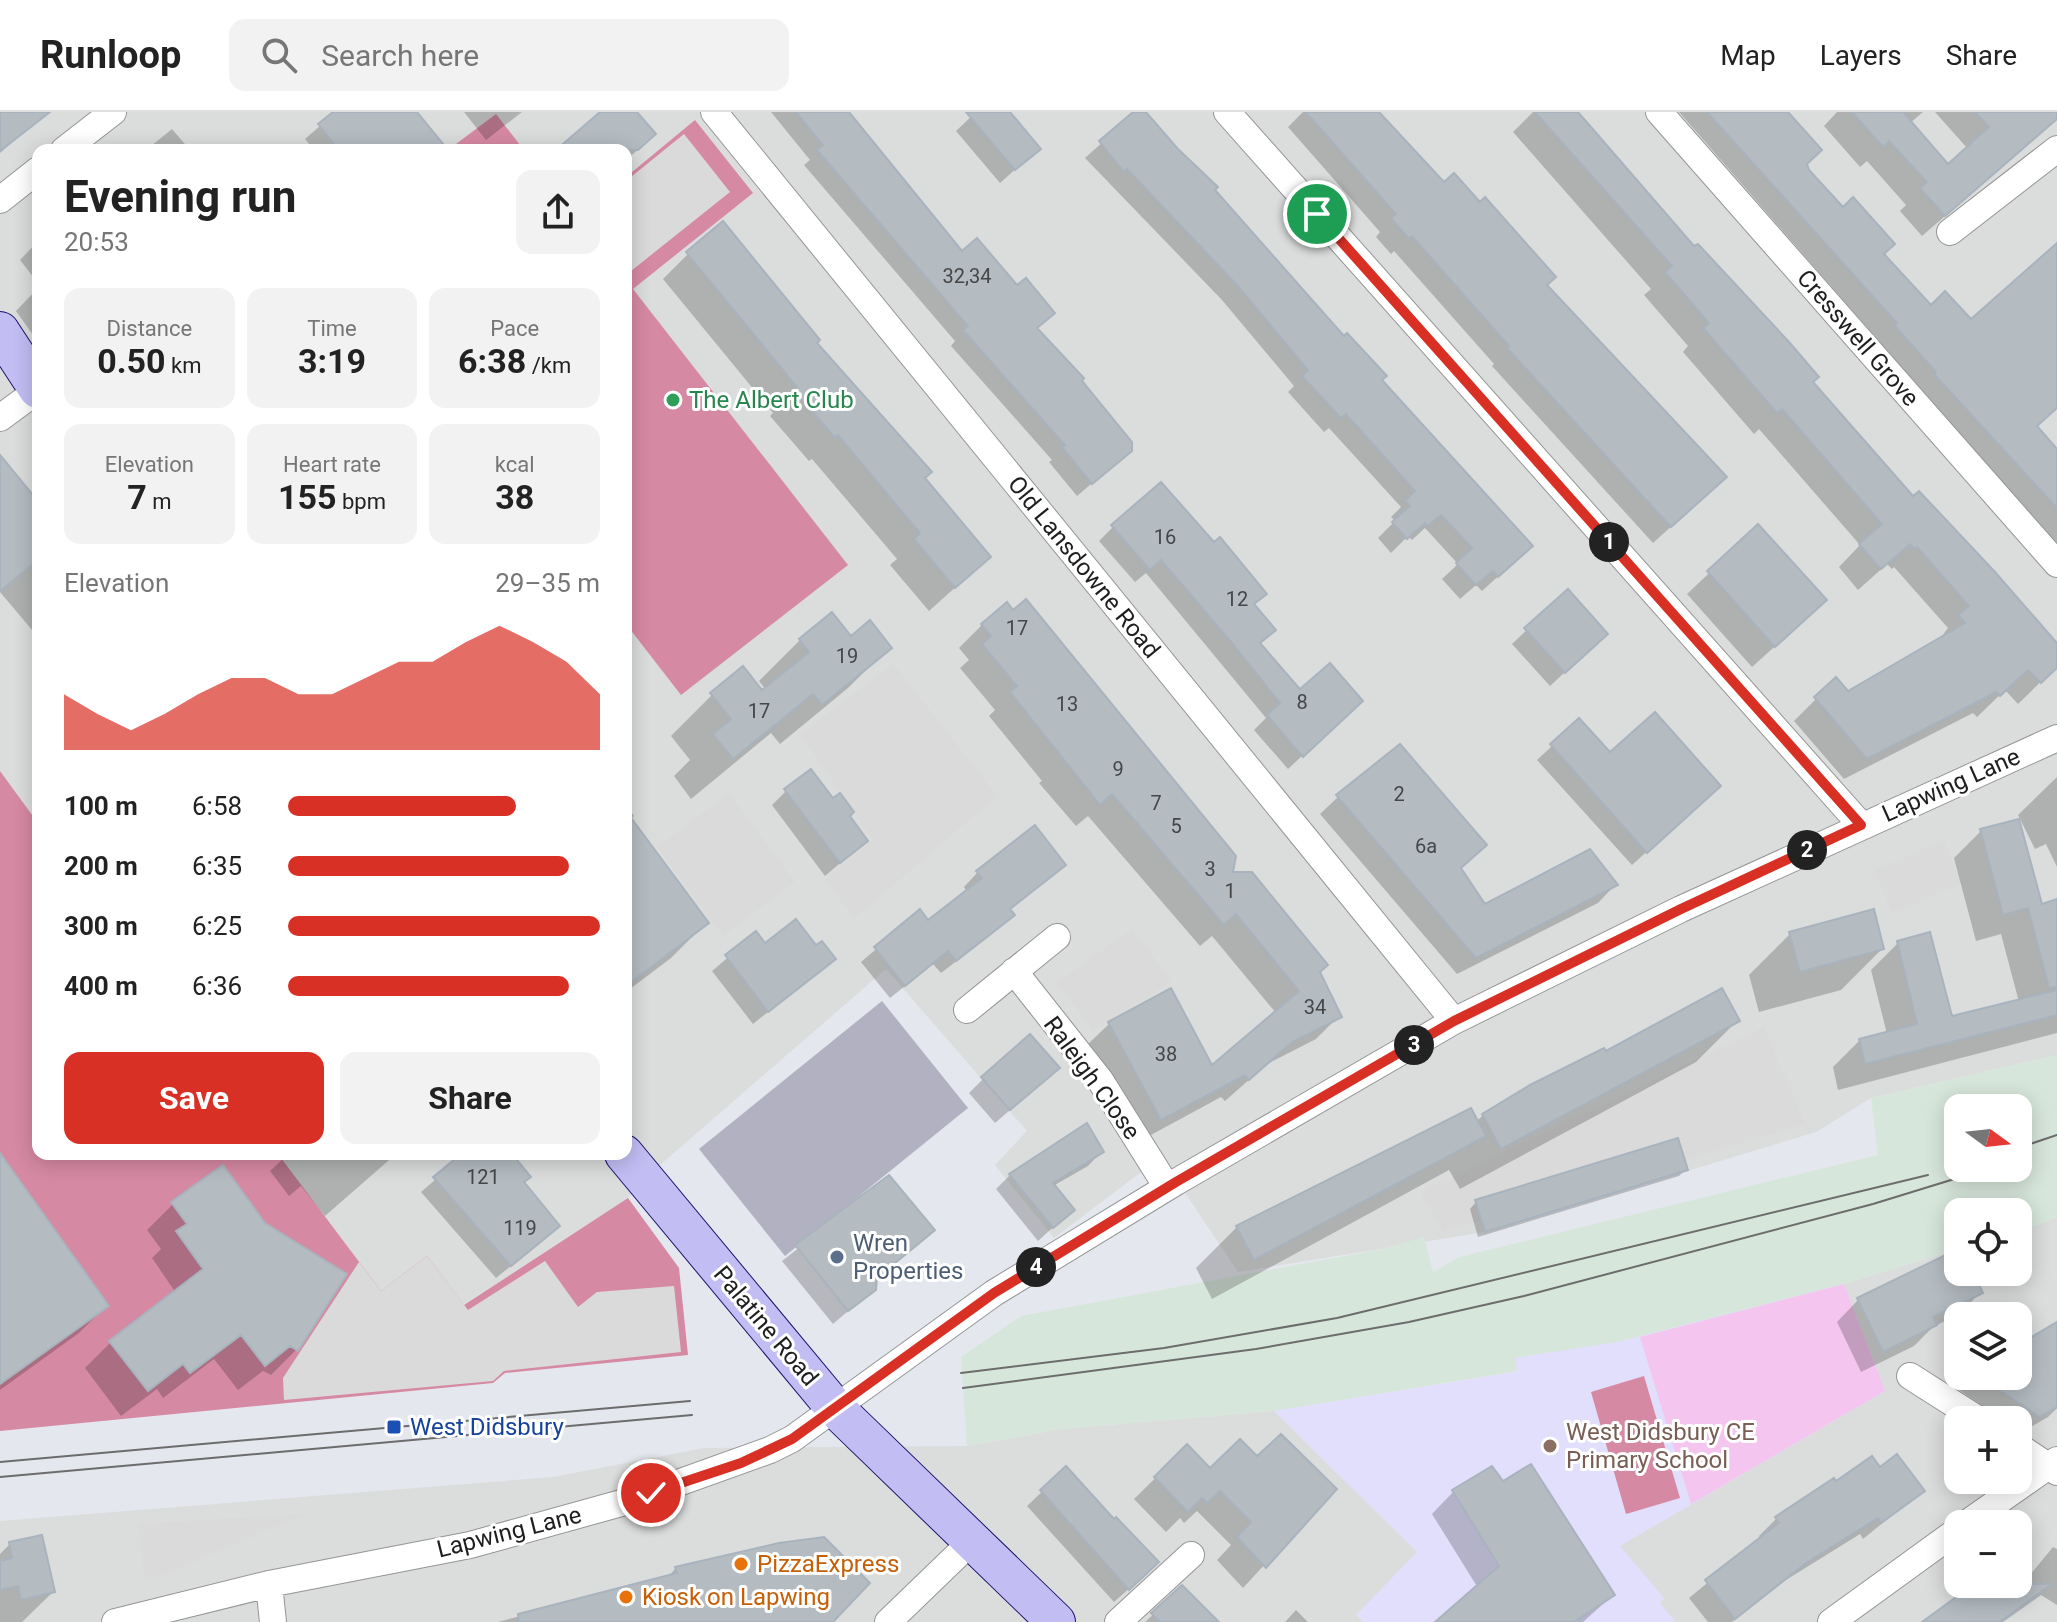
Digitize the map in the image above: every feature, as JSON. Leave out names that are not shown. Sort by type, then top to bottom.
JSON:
[{"type":"main road","points":[[0,331],[32,380]]},
{"type":"main road","name":"Palatine Road","points":[[629,1160],[835,1408],[1056,1622]]},
{"type":"street","points":[[72,144],[113,112]]},
{"type":"street","name":"Old Lansdowne Road","points":[[714,112],[1454,1021]]},
{"type":"street","name":"Cresswell Grove","points":[[1659,112],[2057,564]]},
{"type":"street","points":[[1241,117],[1861,825]]},
{"type":"street","points":[[1950,232],[2057,149]]},
{"type":"street","points":[[0,200],[32,175]]},
{"type":"street","points":[[0,418],[32,394]]},
{"type":"street","name":"Lapwing Lane","points":[[115,1622],[269,1584],[470,1545],[625,1502],[741,1463],[792,1439],[994,1293],[1167,1187],[1454,1021],[1681,909],[2057,738]]},
{"type":"street","points":[[967,1010],[1057,937]]},
{"type":"street","name":"Raleigh Close","points":[[1014,971],[1100,1080],[1167,1187]]},
{"type":"street","points":[[1910,1376],[1957,1406]]},
{"type":"street","points":[[1987,1510],[2054,1466],[2032,1454]]},
{"type":"street","points":[[1831,1622],[1944,1540]]},
{"type":"street","points":[[888,1622],[971,1542]]},
{"type":"street","points":[[1118,1622],[1191,1555]]},
{"type":"street","points":[[269,1584],[273,1622]]},
{"type":"shaded area","points":[[0,112],[2057,112],[2057,1055],[1871,1098],[1816,1132],[1485,1232],[1238,1272],[1161,1157],[1054,1238],[995,1165],[1027,1131],[886,969],[660,1165],[628,1198],[463,1305],[427,1256],[381,1291],[283,1160],[632,1160],[632,144],[32,144],[32,815],[0,771]]},
{"type":"shaded area","points":[[496,114],[519,144],[456,144]]},
{"type":"shaded area","name":"The Albert Club","points":[[695,120],[753,193],[633,289],[848,565],[681,695],[632,632],[632,172]]},
{"type":"shaded area","points":[[684,134],[730,192],[632,270],[632,176]]},
{"type":"shaded area","points":[[893,663],[997,796],[854,919],[825,879],[873,840],[801,735]]},
{"type":"shaded area","points":[[0,771],[32,815],[32,1160],[283,1160],[381,1291],[427,1256],[464,1305],[628,1198],[679,1268],[688,1355],[505,1373],[493,1383],[0,1431]]},
{"type":"shaded area","points":[[729,793],[795,882],[723,936],[657,847]]},
{"type":"shaded area","points":[[1944,840],[1963,884],[1892,913],[1874,870]]},
{"type":"shaded area","points":[[1132,929],[1172,981],[1093,1031],[1057,982]]},
{"type":"shaded area","points":[[882,1001],[968,1108],[785,1256],[699,1149]]},
{"type":"shaded area","points":[[1764,1027],[1805,1124],[1443,1232],[1421,1192]]},
{"type":"shaded area","points":[[2057,1055],[2057,1217],[2032,1227],[2032,1198],[1944,1198],[1944,1253],[1844,1284],[1618,1342],[1516,1358],[1517,1371],[1274,1411],[1061,1429],[967,1446],[961,1357],[1021,1316],[1382,1249],[1424,1237],[1433,1272],[1459,1257],[1878,1155],[1871,1098]]},
{"type":"shaded area","points":[[2057,1217],[2057,1622],[1675,1622],[1659,1602],[1664,1599],[1619,1546],[1885,1391],[1844,1284],[1944,1253],[1944,1286],[2032,1286],[2032,1227]]},
{"type":"shaded area","points":[[427,1256],[468,1310],[545,1261],[578,1307],[597,1292],[674,1286],[681,1352],[504,1371],[493,1381],[284,1400],[283,1378],[359,1262],[381,1291]]},
{"type":"shaded area","name":"West Didsbury CE Primary School","points":[[1844,1284],[1885,1391],[1620,1546],[1664,1598],[1660,1603],[1675,1622],[1363,1622],[1356,1615],[1417,1552],[1274,1411],[1517,1372],[1515,1358],[1618,1342]]},
{"type":"shaded area","points":[[1844,1284],[1885,1391],[1691,1504],[1640,1337]]},
{"type":"shaded area","points":[[1644,1376],[1680,1498],[1626,1514],[1591,1392]]},
{"type":"shaded area","points":[[1274,1411],[1418,1553],[1357,1615],[1363,1622],[0,1622],[0,1521],[553,1477],[704,1448],[967,1446],[1061,1429]]},
{"type":"shaded area","points":[[305,1514],[145,1583],[138,1524]]},
{"type":"building","points":[[0,112],[50,112],[0,151]]},
{"type":"building","points":[[333,112],[417,112],[443,144],[334,144],[318,124]]},
{"type":"building","points":[[600,112],[637,112],[656,134],[638,150],[632,150],[632,144],[563,144]]},
{"type":"building","points":[[796,112],[849,112],[962,251],[977,238],[1017,285],[1026,278],[1055,313],[1037,328],[1084,378],[1082,381],[1132,442],[1132,451],[1092,484],[1062,447],[1065,445],[963,330],[968,326],[817,150],[823,145]]},
{"type":"building","points":[[966,112],[1010,112],[1041,149],[1015,170]]},
{"type":"building","points":[[1133,112],[1146,112],[1177,148],[1218,187],[1215,190],[1344,336],[1347,333],[1387,376],[1382,380],[1533,546],[1498,577],[1493,571],[1476,585],[1456,563],[1472,548],[1441,515],[1428,526],[1425,523],[1407,539],[1392,522],[1410,506],[1405,501],[1415,491],[1346,414],[1341,418],[1302,376],[1308,370],[1237,285],[1127,169],[1124,172],[1099,141]]},
{"type":"building","points":[[1306,112],[1379,112],[1444,182],[1454,173],[1480,202],[1485,197],[1556,277],[1547,285],[1727,477],[1671,527],[1507,348],[1509,346],[1412,236],[1409,239],[1391,218],[1396,214]]},
{"type":"building","points":[[1535,112],[1578,112],[1694,246],[1698,244],[1789,342],[1819,377],[1813,382],[1913,496],[1919,491],[1995,572],[2057,643],[2057,668],[2041,683],[2028,670],[2000,696],[1996,692],[1867,759],[1814,697],[1836,677],[1848,691],[1965,623],[1958,615],[1969,606],[1917,547],[1915,549],[1910,544],[1881,569],[1859,544],[1882,524],[1782,409],[1777,413],[1703,328],[1709,323],[1665,272],[1672,266]]},
{"type":"building","points":[[1707,112],[1788,112],[1822,150],[1807,164],[1809,170],[1843,207],[1853,197],[1895,244],[1884,254],[1931,305],[1945,291],[1971,319],[2057,243],[2057,408],[2037,426],[2057,449],[2057,508],[1934,374],[1936,372],[1895,326],[1897,323]]},
{"type":"building","points":[[1852,112],[1903,112],[1948,164],[1989,127],[1975,112],[2057,112],[2057,119],[1945,216],[1920,188],[1927,182],[1889,141],[1883,147]]},
{"type":"building","points":[[723,221],[820,340],[817,343],[932,472],[925,478],[991,557],[955,588],[914,539],[920,533],[838,435],[835,438],[794,390],[797,387],[686,252]]},
{"type":"building","points":[[0,455],[32,494],[32,565],[0,591]]},
{"type":"building","points":[[1161,482],[1214,542],[1220,537],[1267,594],[1254,604],[1276,630],[1260,643],[1298,687],[1300,689],[1330,663],[1363,701],[1303,757],[1267,715],[1280,703],[1232,643],[1161,560],[1150,570],[1111,525]]},
{"type":"building","points":[[1758,524],[1827,600],[1775,647],[1707,571]]},
{"type":"building","points":[[1568,589],[1608,634],[1565,673],[1524,628]]},
{"type":"building","points":[[1026,599],[1236,856],[1233,872],[1252,872],[1328,965],[1320,972],[1342,1017],[1292,1042],[1249,1080],[1245,1075],[1161,1120],[1108,1022],[1171,988],[1212,1065],[1299,991],[1236,914],[1224,925],[1112,794],[1100,805],[1010,692],[1017,686],[982,644],[991,636],[981,624],[1007,602],[1013,610]]},
{"type":"building","points":[[832,612],[851,636],[870,620],[892,648],[822,705],[813,694],[733,759],[713,734],[731,719],[710,693],[743,666],[762,690],[809,652],[799,639]]},
{"type":"building","points":[[1655,712],[1721,786],[1647,853],[1550,744],[1579,718],[1610,752]]},
{"type":"building","points":[[1400,744],[1487,845],[1461,868],[1485,904],[1590,849],[1618,885],[1476,958],[1336,795]]},
{"type":"building","points":[[811,769],[833,798],[840,793],[854,812],[850,816],[868,841],[840,863],[784,789]]},
{"type":"building","points":[[632,819],[709,923],[632,981]]},
{"type":"building","points":[[2019,819],[2042,904],[2057,899],[2057,987],[2049,988],[2028,908],[2003,915],[1980,829]]},
{"type":"building","points":[[1035,825],[1066,865],[1010,909],[1015,915],[956,961],[948,951],[905,986],[874,947],[920,909],[928,920],[982,878],[976,871]]},
{"type":"building","points":[[1874,909],[1884,949],[1800,972],[1789,932]]},
{"type":"building","points":[[796,919],[816,945],[822,941],[836,959],[768,1012],[725,955],[756,931],[765,943]]},
{"type":"building","points":[[1930,932],[1952,1016],[2057,990],[2057,1015],[1865,1064],[1859,1039],[1917,1024],[1897,941]]},
{"type":"building","points":[[1722,988],[1740,1021],[1501,1149],[1482,1114],[1530,1085],[1604,1048],[1606,1051]]},
{"type":"building","points":[[1030,1034],[1060,1068],[1010,1110],[981,1077]]},
{"type":"building","points":[[1471,1108],[1486,1136],[1254,1260],[1236,1226]]},
{"type":"building","points":[[1087,1123],[1104,1152],[1053,1183],[1075,1210],[1053,1228],[1009,1174]]},
{"type":"building","points":[[1678,1138],[1688,1170],[1485,1232],[1475,1200]]},
{"type":"building","points":[[0,1153],[109,1306],[0,1384]]},
{"type":"building","points":[[454,1160],[517,1160],[531,1177],[524,1182],[560,1226],[511,1266],[433,1177]]},
{"type":"building","points":[[223,1165],[265,1223],[347,1274],[298,1351],[290,1346],[265,1366],[241,1335],[190,1373],[183,1364],[148,1391],[109,1341],[203,1269],[176,1231],[187,1224],[171,1202]]},
{"type":"building","points":[[889,1175],[935,1230],[877,1278],[876,1290],[848,1311],[795,1245]]},
{"type":"building","points":[[1944,1256],[1944,1286],[1980,1286],[1983,1293],[1964,1302],[1944,1302],[1944,1312],[1933,1317],[1937,1325],[1883,1352],[1857,1298]]},
{"type":"building","points":[[2057,1322],[2057,1407],[2039,1417],[2032,1412],[2032,1406],[2023,1406],[1999,1390],[2032,1390],[2032,1337]]},
{"type":"building","points":[[1281,1434],[1337,1489],[1266,1568],[1237,1537],[1251,1522],[1220,1491],[1207,1503],[1202,1498],[1188,1512],[1154,1477],[1187,1444],[1210,1468],[1240,1439],[1257,1456]]},
{"type":"building","points":[[1897,1454],[1925,1491],[1881,1523],[1878,1518],[1806,1563],[1735,1619],[1705,1580],[1779,1523],[1775,1517],[1834,1478],[1836,1481],[1872,1456],[1880,1467]]},
{"type":"building","points":[[1531,1464],[1615,1595],[1574,1622],[1435,1622],[1499,1566],[1452,1490],[1492,1466],[1503,1481]]},
{"type":"building","points":[[1066,1466],[1114,1519],[1116,1517],[1159,1562],[1129,1590],[1040,1490]]},
{"type":"building","points":[[42,1535],[55,1592],[21,1600],[18,1586],[0,1590],[0,1561],[12,1558],[9,1542]]},
{"type":"building","points":[[824,1537],[870,1583],[833,1622],[519,1622],[518,1614],[677,1573],[675,1567],[779,1543]]},
{"type":"building","points":[[2032,1584],[2052,1584],[1999,1622],[1922,1622],[1955,1598],[2032,1598]]},
{"type":"building","points":[[1182,1585],[1219,1622],[1160,1622],[1151,1613]]},
{"type":"tram line","points":[[2032,1143],[2057,1135]]},
{"type":"tram line","points":[[961,1373],[1164,1348],[1337,1318],[1928,1175]]},
{"type":"tram line","points":[[963,1388],[1256,1349],[1409,1322],[1524,1296],[1873,1204],[1944,1182]]},
{"type":"tram line","points":[[0,1462],[690,1401]]},
{"type":"tram line","points":[[0,1477],[692,1415]]},
{"type":"place","name":"The Albert Club","points":[[673,400]]},
{"type":"place","name":"Wren Properties","points":[[837,1257]]},
{"type":"place","name":"West Didsbury","points":[[394,1427]]},
{"type":"place","name":"West Didsbury CE Primary School","points":[[1550,1446]]},
{"type":"place","name":"PizzaExpress","points":[[741,1564]]},
{"type":"place","name":"Kiosk on Lapwing","points":[[626,1597]]},
{"type":"route","points":[[651,1493],[741,1463],[792,1439],[994,1293],[1176,1182],[1454,1021],[1681,909],[1861,825],[1317,214]]}]
